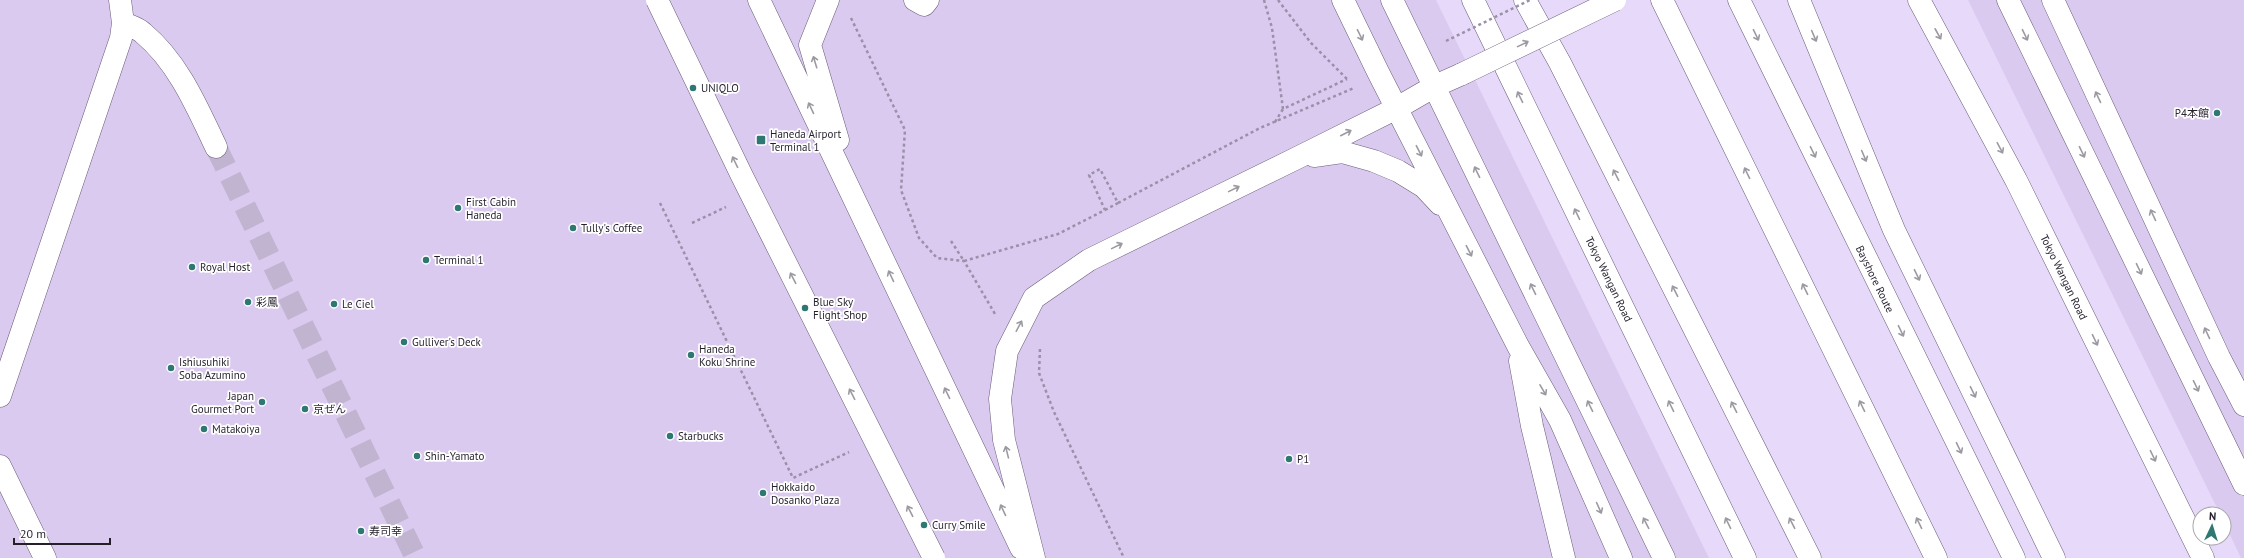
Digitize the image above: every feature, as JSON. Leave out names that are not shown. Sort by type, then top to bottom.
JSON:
[{"type":"main road","points":[[0,396],[121,38],[124,23],[120,0]]},
{"type":"main road","points":[[657,0],[742,176],[934,558]]},
{"type":"main road","points":[[759,0],[1026,558]]},
{"type":"main road","points":[[828,0],[810,45],[858,206]]},
{"type":"main road","points":[[915,0],[924,5],[928,0]]},
{"type":"main road","points":[[1343,0],[1518,346],[1560,420],[1621,558]]},
{"type":"main road","points":[[1392,0],[1664,558]]},
{"type":"main road","name":"Tokyo Wangan Road","points":[[1473,0],[1745,558]]},
{"type":"main road","points":[[1525,0],[1560,63],[1810,558]]},
{"type":"main road","points":[[1034,558],[1004,440],[1000,399],[1007,351],[1034,298],[1089,260],[1397,108],[1435,86],[1615,0]]},
{"type":"main road","points":[[1662,0],[1936,558]]},
{"type":"main road","name":"Bayshore Route","points":[[1739,0],[2014,558]]},
{"type":"main road","points":[[1799,0],[1894,230],[2054,558]]},
{"type":"main road","name":"Tokyo Wangan Road","points":[[1919,0],[2016,180],[2203,558]]},
{"type":"main road","points":[[2008,0],[2244,484]]},
{"type":"main road","points":[[2053,0],[2219,357],[2244,405]]},
{"type":"main road","points":[[124,23],[142,32],[162,51],[192,97],[216,147]]},
{"type":"main road","points":[[1299,157],[1342,152],[1374,160],[1398,171],[1424,187],[1452,216]]},
{"type":"main road","points":[[1518,346],[1532,426],[1564,558]]},
{"type":"main road","points":[[0,466],[44,558]]},
{"type":"path","points":[[1264,0],[1272,28],[1283,109]]},
{"type":"path","points":[[848,12],[905,130],[901,190],[919,238],[937,258],[964,261],[1058,234],[1275,122],[1356,88],[1311,43],[1278,0]]},
{"type":"path","points":[[1446,41],[1530,0]]},
{"type":"path","points":[[1275,122],[1283,109],[1347,79]]},
{"type":"path","points":[[1105,210],[1089,175],[1100,169],[1118,203]]},
{"type":"path","points":[[660,203],[793,478],[852,451]]},
{"type":"path","points":[[951,241],[996,316]]},
{"type":"path","points":[[1041,346],[1039,373],[1054,412],[1124,558]]},
{"type":"shaded area","points":[[0,0],[1436,0],[1709,558],[0,558]]},
{"type":"shaded area","points":[[1968,0],[2244,0],[2244,558],[2241,558],[2232,539],[2232,506],[2216,506]]},
{"type":"tunnel","points":[[216,147],[416,558]]},
{"type":"place","name":"UNIQLO","points":[[693,88]]},
{"type":"place","name":"P4本館","points":[[2217,113]]},
{"type":"place","name":"Haneda Airport Terminal 1","points":[[761,140]]},
{"type":"place","name":"First Cabin Haneda","points":[[458,208]]},
{"type":"place","name":"Tully's Coffee","points":[[573,228]]},
{"type":"place","name":"Terminal 1","points":[[426,260]]},
{"type":"place","name":"Royal Host","points":[[192,267]]},
{"type":"place","name":"彩鳳","points":[[248,302]]},
{"type":"place","name":"Le Ciel","points":[[334,304]]},
{"type":"place","name":"Blue Sky Flight Shop","points":[[805,308]]},
{"type":"place","name":"Gulliver's Deck","points":[[404,342]]},
{"type":"place","name":"Haneda Koku Shrine","points":[[691,355]]},
{"type":"place","name":"Ishiusuhiki Soba Azumino","points":[[171,368]]},
{"type":"place","name":"Japan Gourmet Port","points":[[262,402]]},
{"type":"place","name":"京ぜん","points":[[305,409]]},
{"type":"place","name":"Matakoiya","points":[[204,429]]},
{"type":"place","name":"Starbucks","points":[[670,436]]},
{"type":"place","name":"Shin-Yamato","points":[[417,456]]},
{"type":"place","name":"P1","points":[[1289,459]]},
{"type":"place","name":"Hokkaido Dosanko Plaza","points":[[763,493]]},
{"type":"place","name":"Curry Smile","points":[[924,525]]},
{"type":"place","name":"寿司幸","points":[[361,531]]}]
